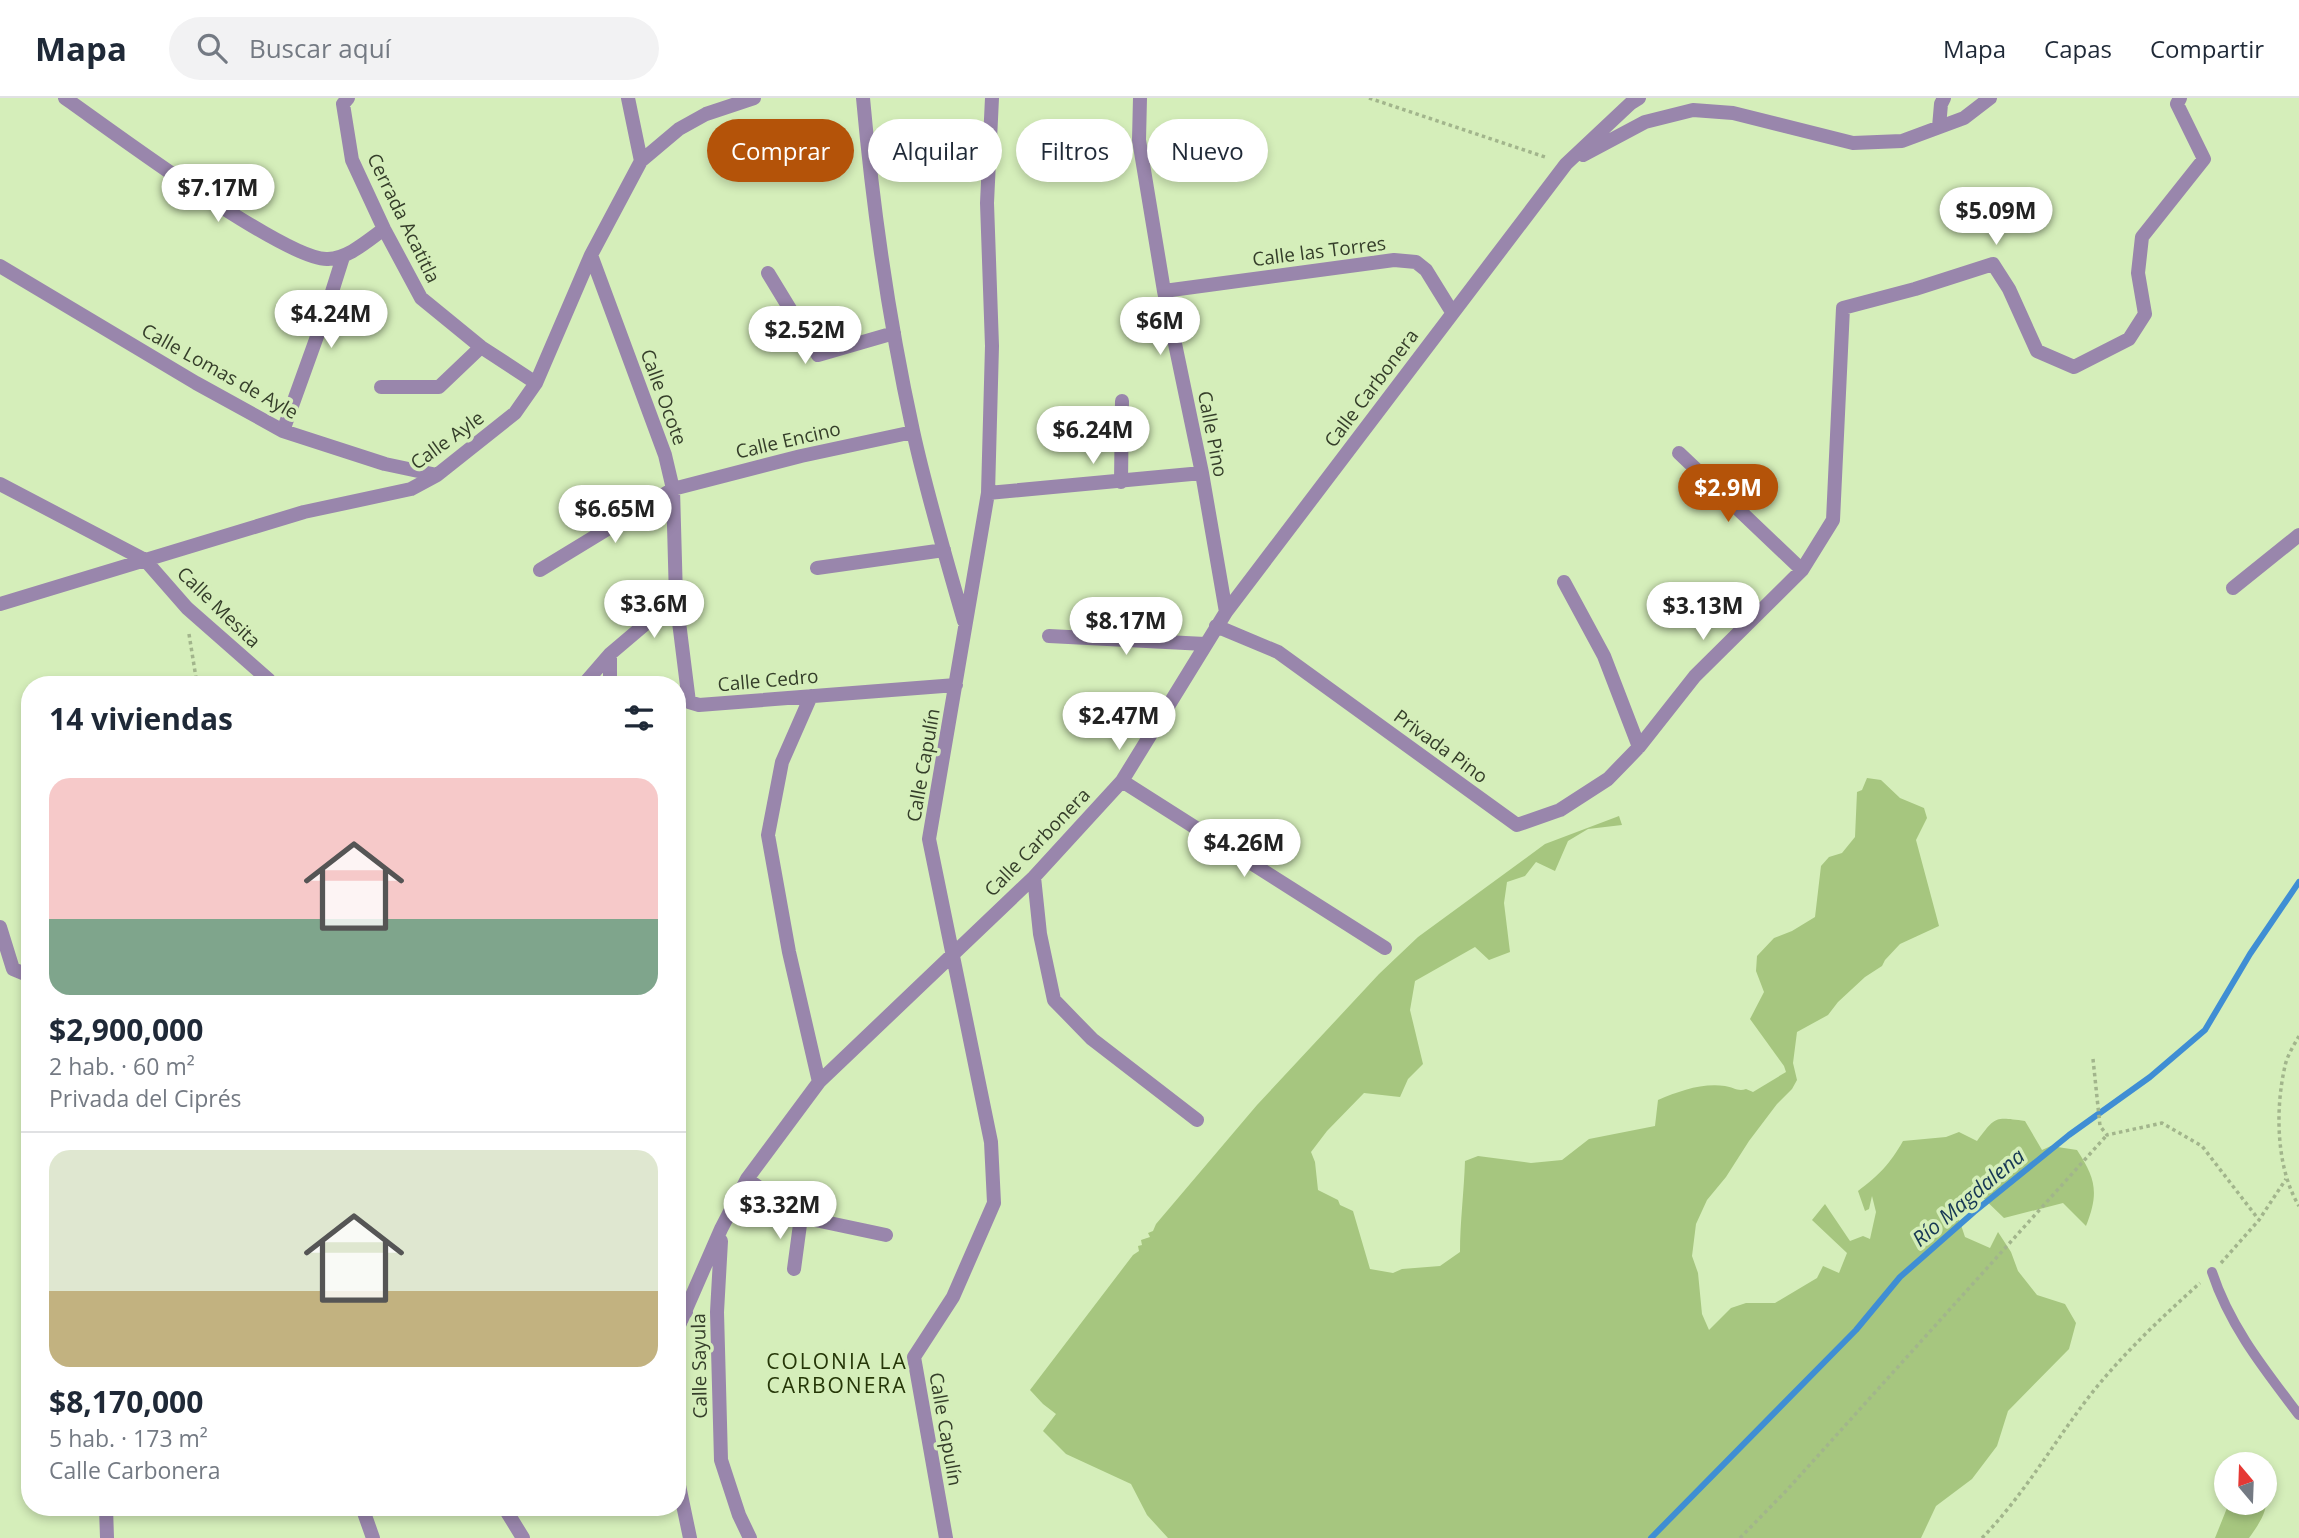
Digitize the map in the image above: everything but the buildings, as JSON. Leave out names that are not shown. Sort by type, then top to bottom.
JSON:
[{"type":"street","points":[[65,98],[266,235],[307,255],[325,260],[342,257],[384,229]]},
{"type":"street","name":"Cerrada Acatitla","points":[[348,98],[343,104],[352,160],[384,229],[421,298],[481,347],[536,383]]},
{"type":"street","points":[[628,98],[641,161]]},
{"type":"street","name":"Calle Ayle","points":[[0,604],[304,512],[411,489],[437,475],[515,413],[536,383],[591,255],[641,161],[679,129],[705,114],[754,98]]},
{"type":"street","points":[[863,98],[871,183],[894,333],[913,432],[965,627]]},
{"type":"street","name":"Calle Capulín","points":[[946,1538],[914,1357],[953,1297],[994,1203],[991,1142],[929,839],[988,494],[992,346],[987,203],[992,98]]},
{"type":"street","name":"Calle Pino","points":[[1140,98],[1139,140],[1164,291],[1202,473],[1226,612]]},
{"type":"street","points":[[1939,127],[1944,98]]},
{"type":"street","points":[[1566,164],[1645,122],[1693,110],[1733,113],[1853,143],[1902,141],[1964,118],[1990,98]]},
{"type":"street","points":[[1639,747],[1695,676],[1802,570],[1833,520],[1843,308],[1993,264],[2009,289],[2037,351],[2074,367],[2129,339],[2145,314],[2138,273],[2142,237],[2204,159],[2177,104],[2180,98]]},
{"type":"street","name":"Calle Carbonera","points":[[686,1310],[721,1229],[747,1179],[819,1082],[1034,877],[1122,781],[1226,612],[1566,164],[1632,100]]},
{"type":"street","name":"Calle Ocote","points":[[591,255],[665,454],[673,489],[676,598]]},
{"type":"street","points":[[283,431],[324,317],[342,257]]},
{"type":"street","name":"Calle las Torres","points":[[1164,291],[1394,260],[1416,262],[1426,270],[1452,312]]},
{"type":"street","name":"Calle Lomas de Ayle","points":[[0,267],[283,431],[385,464],[437,475]]},
{"type":"street","points":[[768,273],[818,355],[894,333]]},
{"type":"street","points":[[381,387],[439,387],[481,347]]},
{"type":"street","points":[[1121,482],[1122,401]]},
{"type":"street","name":"Calle Encino","points":[[540,570],[673,489],[801,456],[913,432]]},
{"type":"street","points":[[1679,453],[1802,570]]},
{"type":"street","points":[[988,494],[1202,473]]},
{"type":"street","points":[[0,484],[145,560]]},
{"type":"street","points":[[2233,588],[2299,535]]},
{"type":"street","points":[[817,568],[944,550]]},
{"type":"street","name":"Calle Mesita","points":[[145,560],[187,608],[264,676]]},
{"type":"street","points":[[1564,582],[1604,656],[1639,747]]},
{"type":"street","points":[[591,676],[610,654],[676,598]]},
{"type":"street","name":"Calle Cedro","points":[[676,598],[686,676]]},
{"type":"street","name":"Privada Pino","points":[[1216,626],[1278,652],[1517,825],[1560,810],[1608,779],[1639,747]]},
{"type":"street","points":[[1049,636],[1205,644]]},
{"type":"street","points":[[610,654],[610,676]]},
{"type":"street","name":"Calle Cedro","points":[[686,678],[689,702],[699,705],[956,685]]},
{"type":"street","points":[[811,696],[782,762],[768,835],[789,952],[819,1082]]},
{"type":"street","points":[[1122,781],[1385,948]]},
{"type":"street","points":[[1034,877],[1040,934],[1054,1000],[1092,1039],[1197,1120]]},
{"type":"street","points":[[0,927],[13,969],[21,972]]},
{"type":"street","points":[[747,1179],[801,1217],[886,1235]]},
{"type":"street","points":[[794,1269],[801,1217]]},
{"type":"street","name":"Calle Sayula","points":[[721,1229],[717,1312],[721,1460],[739,1515],[750,1538]]},
{"type":"street","points":[[106,1516],[107,1538]]},
{"type":"street","points":[[365,1516],[373,1538]]},
{"type":"street","points":[[510,1516],[523,1538]]},
{"type":"street","points":[[685,1516],[690,1538]]},
{"type":"lane","points":[[2212,1272],[2222,1302],[2236,1326],[2299,1415]]},
{"type":"path","points":[[1369,98],[1566,164]]},
{"type":"path","points":[[187,608],[190,651],[195,676]]},
{"type":"path","points":[[2299,1036],[2285,1064],[2280,1104],[2280,1137],[2286,1179],[2299,1206]]},
{"type":"path","points":[[2093,1059],[2100,1126],[2107,1135]]},
{"type":"path","points":[[1740,1538],[2107,1135],[2162,1123],[2202,1146],[2259,1220]]},
{"type":"path","points":[[1982,1538],[2004,1515],[2095,1389],[2152,1326],[2212,1272],[2259,1220],[2286,1179]]},
{"type":"green space","points":[[1867,778],[1881,780],[1900,798],[1924,808],[1927,818],[1916,840],[1939,926],[1900,944],[1882,966],[1865,977],[1828,1015],[1797,1032],[1793,1063],[1797,1080],[1707,1200],[1696,1224],[1692,1256],[1698,1273],[1702,1314],[1709,1330],[1731,1308],[1746,1303],[1775,1303],[1817,1278],[1823,1266],[1839,1273],[1847,1253],[1812,1220],[1825,1204],[1850,1241],[1863,1236],[1870,1239],[1876,1212],[1872,1196],[1869,1209],[1865,1211],[1858,1191],[1884,1169],[1903,1141],[1946,1137],[1959,1132],[1977,1141],[1996,1120],[2007,1119],[2025,1121],[2042,1150],[2051,1146],[2077,1150],[2094,1186],[2093,1204],[2086,1226],[2063,1203],[2004,1218],[1976,1191],[1955,1207],[1965,1237],[1990,1248],[1998,1232],[2011,1252],[2018,1271],[2037,1295],[2065,1304],[2076,1323],[2069,1349],[2008,1411],[1997,1446],[1972,1479],[1936,1506],[1921,1538],[1168,1538],[1147,1515],[1131,1484],[1066,1454],[1043,1431],[1056,1414],[1030,1390],[1133,1255],[1139,1251],[1141,1240],[1150,1237],[1148,1233],[1153,1231],[1156,1224],[1257,1105],[1379,974],[1418,937],[1545,844],[1619,816],[1622,825],[1588,829],[1568,841],[1555,871],[1536,862],[1525,876],[1507,882],[1504,903],[1510,952],[1489,960],[1475,947],[1415,981],[1410,1010],[1423,1064],[1408,1079],[1400,1097],[1364,1093],[1327,1131],[1311,1152],[1315,1162],[1318,1190],[1353,1211],[1370,1269],[1393,1273],[1402,1269],[1440,1266],[1460,1252],[1465,1161],[1478,1156],[1531,1163],[1562,1160],[1589,1139],[1655,1126],[1658,1100],[1691,1088],[1708,1086],[1725,1086],[1753,1092],[1786,1072],[1750,1019],[1764,992],[1756,971],[1757,956],[1774,938],[1815,917],[1821,866],[1829,857],[1842,853],[1855,837],[1857,792],[1862,790]]},
{"type":"green space","points":[[2224,1516],[2262,1516],[2249,1538],[2215,1538]]},
{"type":"waterway","name":"Río Magdalena","points":[[1651,1538],[1856,1330],[1900,1277],[1974,1212],[2069,1135],[2150,1077],[2205,1030],[2250,954],[2299,882]]},
{"type":"district","name":"COLONIA LA CARBONERA","points":[[837,1373]]}]
